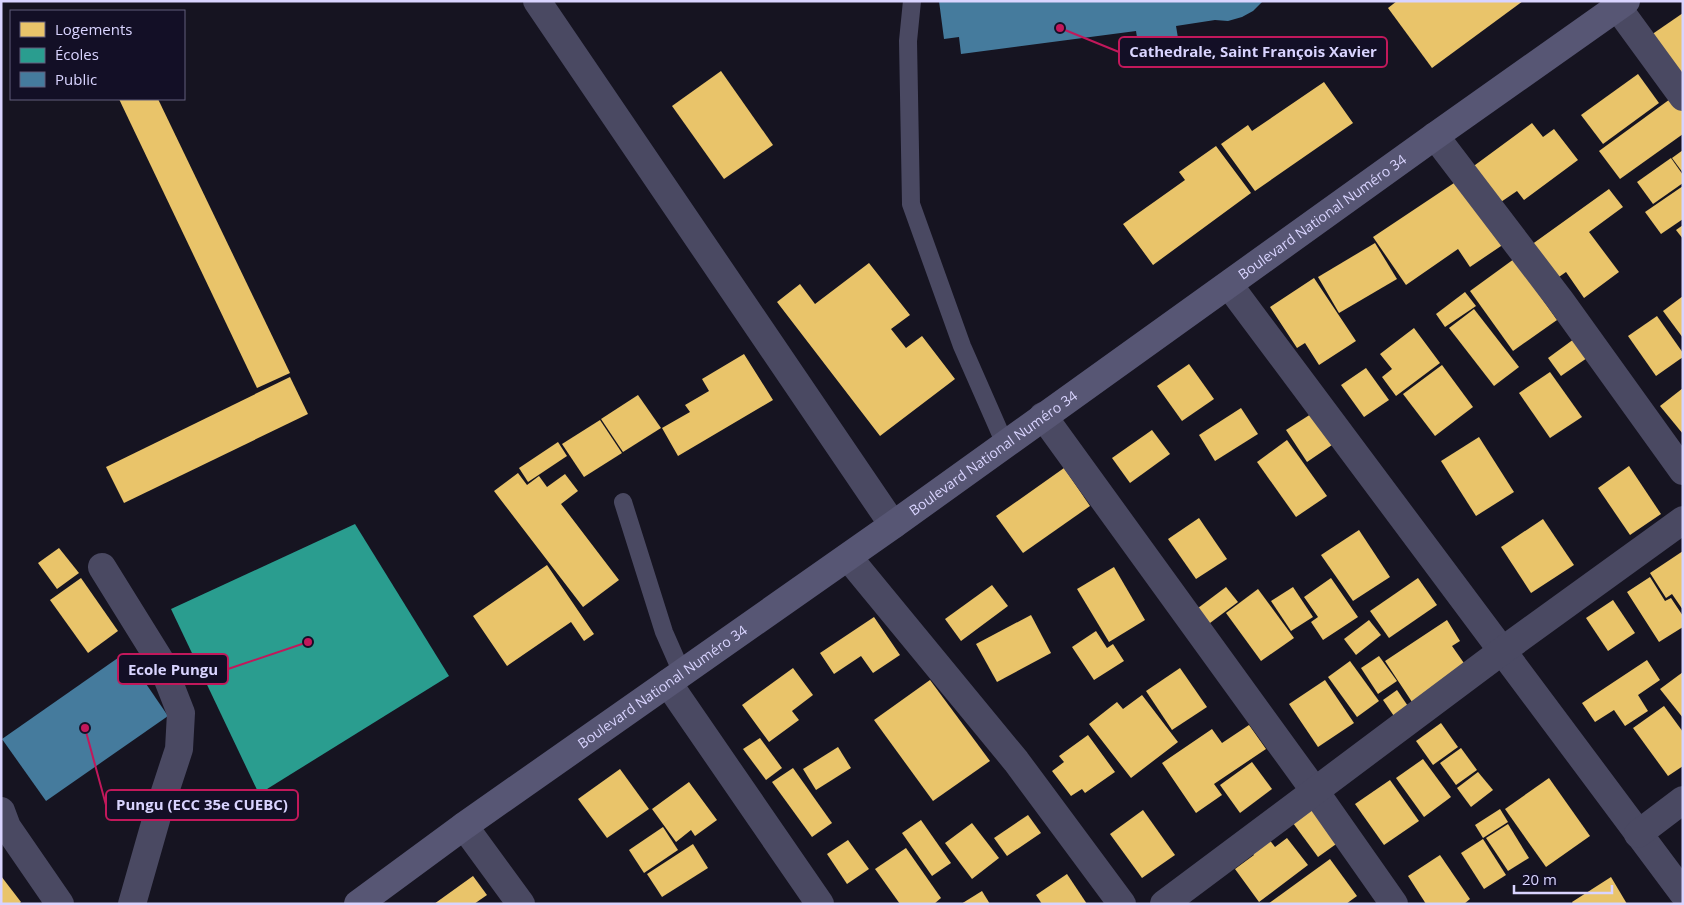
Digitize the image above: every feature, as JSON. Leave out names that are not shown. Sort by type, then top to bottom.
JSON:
[{"type":"main road","name":"Boulevard National Numéro 34","points":[[358,904],[464,826],[848,557],[1622,4]]},
{"type":"street","points":[[537,1],[893,525]]},
{"type":"street","points":[[1622,4],[1683,97]]},
{"type":"street","points":[[1435,136],[1560,300],[1683,471]]},
{"type":"street","points":[[1229,285],[1683,893]]},
{"type":"street","points":[[1043,416],[1314,790],[1394,904]]},
{"type":"street","points":[[1164,904],[1314,790],[1683,520]]},
{"type":"street","points":[[848,557],[1016,761],[1122,904]]},
{"type":"street","points":[[102,567],[161,662],[181,713],[179,749],[158,813],[132,904]]},
{"type":"street","points":[[675,678],[820,904]]},
{"type":"street","points":[[1638,834],[1683,800]]},
{"type":"street","points":[[1,810],[7,827],[60,904]]},
{"type":"street","points":[[464,826],[521,904]]},
{"type":"lane","points":[[912,1],[908,41],[911,204],[962,346],[1005,444]]},
{"type":"lane","points":[[623,502],[664,632],[675,678]]},
{"type":"building: Logements","points":[[1397,1],[1523,1],[1432,68],[1388,8]]},
{"type":"building: Logements","points":[[1683,13],[1683,80],[1651,35]]},
{"type":"building: Logements","points":[[721,71],[773,145],[724,179],[672,106]]},
{"type":"building: Logements","points":[[1638,74],[1659,103],[1603,144],[1581,115]]},
{"type":"building: Logements","points":[[1324,82],[1353,123],[1255,191],[1221,144],[1248,125],[1252,131]]},
{"type":"building: Logements","points":[[1677,94],[1683,102],[1683,134],[1620,179],[1599,151]]},
{"type":"building: Logements","points":[[119,100],[158,100],[290,373],[257,388]]},
{"type":"building: Logements","points":[[1532,123],[1543,137],[1554,129],[1578,160],[1524,200],[1517,191],[1498,204],[1471,168]]},
{"type":"building: Logements","points":[[1216,146],[1251,193],[1153,265],[1123,224],[1185,180],[1179,172]]},
{"type":"building: Logements","points":[[1683,150],[1683,173],[1672,158]]},
{"type":"building: Logements","points":[[1671,158],[1683,175],[1683,183],[1653,204],[1637,182]]},
{"type":"building: Logements","points":[[1460,179],[1504,244],[1470,267],[1458,249],[1406,285],[1373,237]]},
{"type":"building: Logements","points":[[1683,186],[1683,219],[1661,234],[1645,212]]},
{"type":"building: Logements","points":[[1609,189],[1623,207],[1589,232],[1619,272],[1584,298],[1566,272],[1556,279],[1531,245]]},
{"type":"building: Logements","points":[[1683,225],[1683,239],[1676,230]]},
{"type":"building: Logements","points":[[1375,243],[1397,279],[1339,313],[1318,277]]},
{"type":"building: Logements","points":[[1514,259],[1557,320],[1513,351],[1470,291]]},
{"type":"building: Logements","points":[[869,263],[910,315],[891,329],[906,348],[922,336],[955,379],[880,436],[777,302],[800,284],[815,304]]},
{"type":"building: Logements","points":[[1314,278],[1356,341],[1319,365],[1305,343],[1297,348],[1270,307]]},
{"type":"building: Logements","points":[[1465,292],[1476,306],[1445,327],[1436,314]]},
{"type":"building: Logements","points":[[1683,296],[1683,338],[1663,311]]},
{"type":"building: Logements","points":[[1474,309],[1519,367],[1494,386],[1449,328]]},
{"type":"building: Logements","points":[[1657,316],[1683,353],[1683,357],[1656,376],[1628,336]]},
{"type":"building: Logements","points":[[1414,328],[1440,363],[1396,396],[1382,377],[1392,369],[1380,354]]},
{"type":"building: Logements","points":[[1574,339],[1587,358],[1561,376],[1548,358]]},
{"type":"building: Logements","points":[[744,354],[773,400],[678,456],[662,428],[690,412],[685,405],[709,391],[702,379]]},
{"type":"building: Logements","points":[[1189,364],[1214,399],[1182,421],[1157,386]]},
{"type":"building: Logements","points":[[1442,365],[1473,407],[1435,436],[1403,394]]},
{"type":"building: Logements","points":[[1366,368],[1389,400],[1364,417],[1341,385]]},
{"type":"building: Logements","points":[[1550,372],[1582,417],[1550,438],[1519,393]]},
{"type":"building: Logements","points":[[290,377],[308,414],[124,503],[106,467]]},
{"type":"building: Logements","points":[[1683,388],[1683,434],[1660,406]]},
{"type":"building: Logements","points":[[638,395],[661,428],[623,452],[601,419]]},
{"type":"building: Logements","points":[[1241,408],[1258,434],[1215,461],[1199,435]]},
{"type":"building: Logements","points":[[1311,414],[1332,445],[1307,462],[1286,430]]},
{"type":"building: Logements","points":[[600,420],[622,453],[584,477],[562,444]]},
{"type":"building: Logements","points":[[1152,430],[1170,454],[1130,483],[1112,458]]},
{"type":"building: Logements","points":[[1479,437],[1514,492],[1476,516],[1441,461]]},
{"type":"building: Logements","points":[[1287,440],[1327,496],[1296,517],[1257,462]]},
{"type":"building: Logements","points":[[558,442],[567,456],[528,482],[519,468]]},
{"type":"building: Logements","points":[[1629,466],[1661,514],[1630,535],[1598,488]]},
{"type":"building: Logements","points":[[1064,468],[1090,506],[1023,553],[996,516]]},
{"type":"building: Logements","points":[[518,473],[527,485],[539,476],[547,487],[565,474],[578,491],[561,504],[619,580],[583,607],[494,491]]},
{"type":"building: Logements","points":[[1199,518],[1227,559],[1196,579],[1168,539]]},
{"type":"building: Logements","points":[[1543,519],[1574,565],[1531,593],[1501,547]]},
{"type":"building: Logements","points":[[1359,530],[1390,577],[1353,601],[1321,555]]},
{"type":"building: Logements","points":[[59,548],[79,573],[57,589],[38,563]]},
{"type":"building: Logements","points":[[1683,551],[1683,610],[1672,594],[1666,598],[1650,573]]},
{"type":"building: Logements","points":[[547,565],[594,634],[584,641],[571,622],[507,666],[473,616]]},
{"type":"building: Logements","points":[[1114,567],[1145,620],[1109,642],[1077,589]]},
{"type":"building: Logements","points":[[1650,577],[1665,601],[1671,598],[1683,616],[1683,627],[1659,642],[1627,592]]},
{"type":"building: Logements","points":[[81,578],[118,631],[88,653],[50,600]]},
{"type":"building: Logements","points":[[1331,578],[1358,617],[1323,640],[1311,622],[1318,617],[1304,597]]},
{"type":"building: Logements","points":[[1418,578],[1437,605],[1389,638],[1370,611]]},
{"type":"building: Logements","points":[[992,585],[1008,606],[961,641],[945,619]]},
{"type":"building: Logements","points":[[1226,587],[1238,602],[1206,626],[1194,611]]},
{"type":"building: Logements","points":[[1293,587],[1313,617],[1291,631],[1271,601]]},
{"type":"building: Logements","points":[[1258,589],[1294,638],[1261,661],[1226,613]]},
{"type":"building: Logements","points":[[1613,600],[1635,633],[1608,651],[1586,618]]},
{"type":"building: Logements","points":[[1031,615],[1051,653],[997,682],[976,644]]},
{"type":"building: Logements","points":[[874,617],[900,655],[873,673],[861,656],[834,674],[820,653]]},
{"type":"building: Logements","points":[[1369,620],[1381,635],[1356,655],[1344,639]]},
{"type":"building: Logements","points":[[1447,620],[1460,641],[1452,646],[1466,666],[1412,702],[1385,661]]},
{"type":"building: Logements","points":[[1096,631],[1107,648],[1113,644],[1124,661],[1094,680],[1072,647]]},
{"type":"building: Logements","points":[[1379,656],[1397,681],[1378,694],[1361,668]]},
{"type":"building: Logements","points":[[1647,660],[1660,680],[1638,695],[1648,711],[1625,726],[1614,710],[1595,722],[1582,703]]},
{"type":"building: Logements","points":[[1350,661],[1379,701],[1357,717],[1328,677]]},
{"type":"building: Logements","points":[[793,668],[813,695],[792,711],[799,720],[769,742],[742,705]]},
{"type":"building: Logements","points":[[1180,668],[1207,707],[1172,730],[1146,691]]},
{"type":"building: Logements","points":[[1683,672],[1683,718],[1660,689]]},
{"type":"building: Logements","points":[[930,680],[990,761],[933,801],[874,720]]},
{"type":"building: Logements","points":[[1325,680],[1354,723],[1318,747],[1289,704]]},
{"type":"building: Logements","points":[[1397,690],[1412,712],[1398,722],[1383,700]]},
{"type":"building: Logements","points":[[1142,695],[1178,742],[1131,778],[1089,724],[1117,702],[1123,709]]},
{"type":"building: Logements","points":[[1664,706],[1683,732],[1683,766],[1668,776],[1633,728]]},
{"type":"building: Logements","points":[[1441,723],[1458,747],[1433,765],[1416,741]]},
{"type":"building: Logements","points":[[1249,725],[1266,749],[1214,784],[1222,795],[1196,813],[1162,763],[1212,729],[1222,743]]},
{"type":"building: Logements","points":[[1088,735],[1115,772],[1085,793],[1082,789],[1071,796],[1052,771],[1064,762],[1059,756]]},
{"type":"building: Logements","points":[[760,738],[782,768],[766,780],[743,749]]},
{"type":"building: Logements","points":[[838,747],[851,768],[816,790],[803,769]]},
{"type":"building: Logements","points":[[1461,748],[1477,770],[1456,785],[1440,763]]},
{"type":"building: Logements","points":[[1423,759],[1451,797],[1424,817],[1396,778]]},
{"type":"building: Logements","points":[[1252,762],[1272,789],[1240,813],[1220,785]]},
{"type":"building: Logements","points":[[793,768],[832,823],[812,837],[772,782]]},
{"type":"building: Logements","points":[[620,769],[649,809],[607,838],[578,799]]},
{"type":"building: Logements","points":[[1478,772],[1493,790],[1471,807],[1457,788]]},
{"type":"building: Logements","points":[[1549,778],[1590,836],[1546,867],[1505,809]]},
{"type":"building: Logements","points":[[1390,780],[1419,821],[1384,845],[1355,804]]},
{"type":"building: Logements","points":[[689,782],[717,820],[695,836],[691,830],[676,842],[652,809]]},
{"type":"building: Logements","points":[[1312,803],[1339,842],[1318,857],[1290,819]]},
{"type":"building: Logements","points":[[1500,809],[1508,822],[1483,838],[1475,825]]},
{"type":"building: Logements","points":[[1143,810],[1175,855],[1142,878],[1110,834]]},
{"type":"building: Logements","points":[[1028,815],[1041,833],[1007,856],[994,838]]},
{"type":"building: Logements","points":[[921,820],[951,863],[932,876],[902,833]]},
{"type":"building: Logements","points":[[972,823],[999,858],[972,879],[945,843]]},
{"type":"building: Logements","points":[[1508,824],[1529,858],[1508,871],[1486,838]]},
{"type":"building: Logements","points":[[663,827],[678,850],[644,873],[629,850]]},
{"type":"building: Logements","points":[[1268,838],[1275,847],[1287,838],[1308,865],[1259,902],[1235,869],[1254,855],[1251,851]]},
{"type":"building: Logements","points":[[1483,839],[1506,875],[1484,889],[1461,853]]},
{"type":"building: Logements","points":[[848,840],[869,869],[847,884],[827,854]]},
{"type":"building: Logements","points":[[693,844],[708,868],[662,897],[647,874]]},
{"type":"building: Logements","points":[[906,848],[941,898],[934,904],[900,904],[875,869]]},
{"type":"building: Logements","points":[[1440,855],[1470,899],[1464,904],[1426,904],[1408,876]]},
{"type":"building: Logements","points":[[1330,859],[1357,896],[1346,904],[1268,904]]},
{"type":"building: Logements","points":[[1067,874],[1087,904],[1042,904],[1036,895]]},
{"type":"building: Logements","points":[[1,876],[21,902],[19,904],[1,904]]},
{"type":"building: Logements","points":[[473,876],[487,895],[474,904],[434,904]]},
{"type":"building: Logements","points":[[1611,877],[1627,904],[1573,904],[1572,902]]},
{"type":"building: Logements","points":[[982,891],[990,904],[961,904]]},
{"type":"building: Écoles","points":[[355,524],[449,676],[259,794],[171,609]]},
{"type":"building: Public","points":[[939,1],[1263,1],[1253,11],[1242,17],[1228,21],[1215,20],[1176,26],[1179,44],[1139,50],[1136,31],[961,54],[959,37],[944,39]]},
{"type":"building: Public","points":[[125,653],[168,716],[46,801],[2,739]]},
{"type":"place","name":"Cathedrale, Saint François Xavier","points":[[1060,28]]},
{"type":"place","name":"Ecole Pungu","points":[[308,642]]},
{"type":"place","name":"Pungu (ECC 35e CUEBC)","points":[[85,728]]}]
